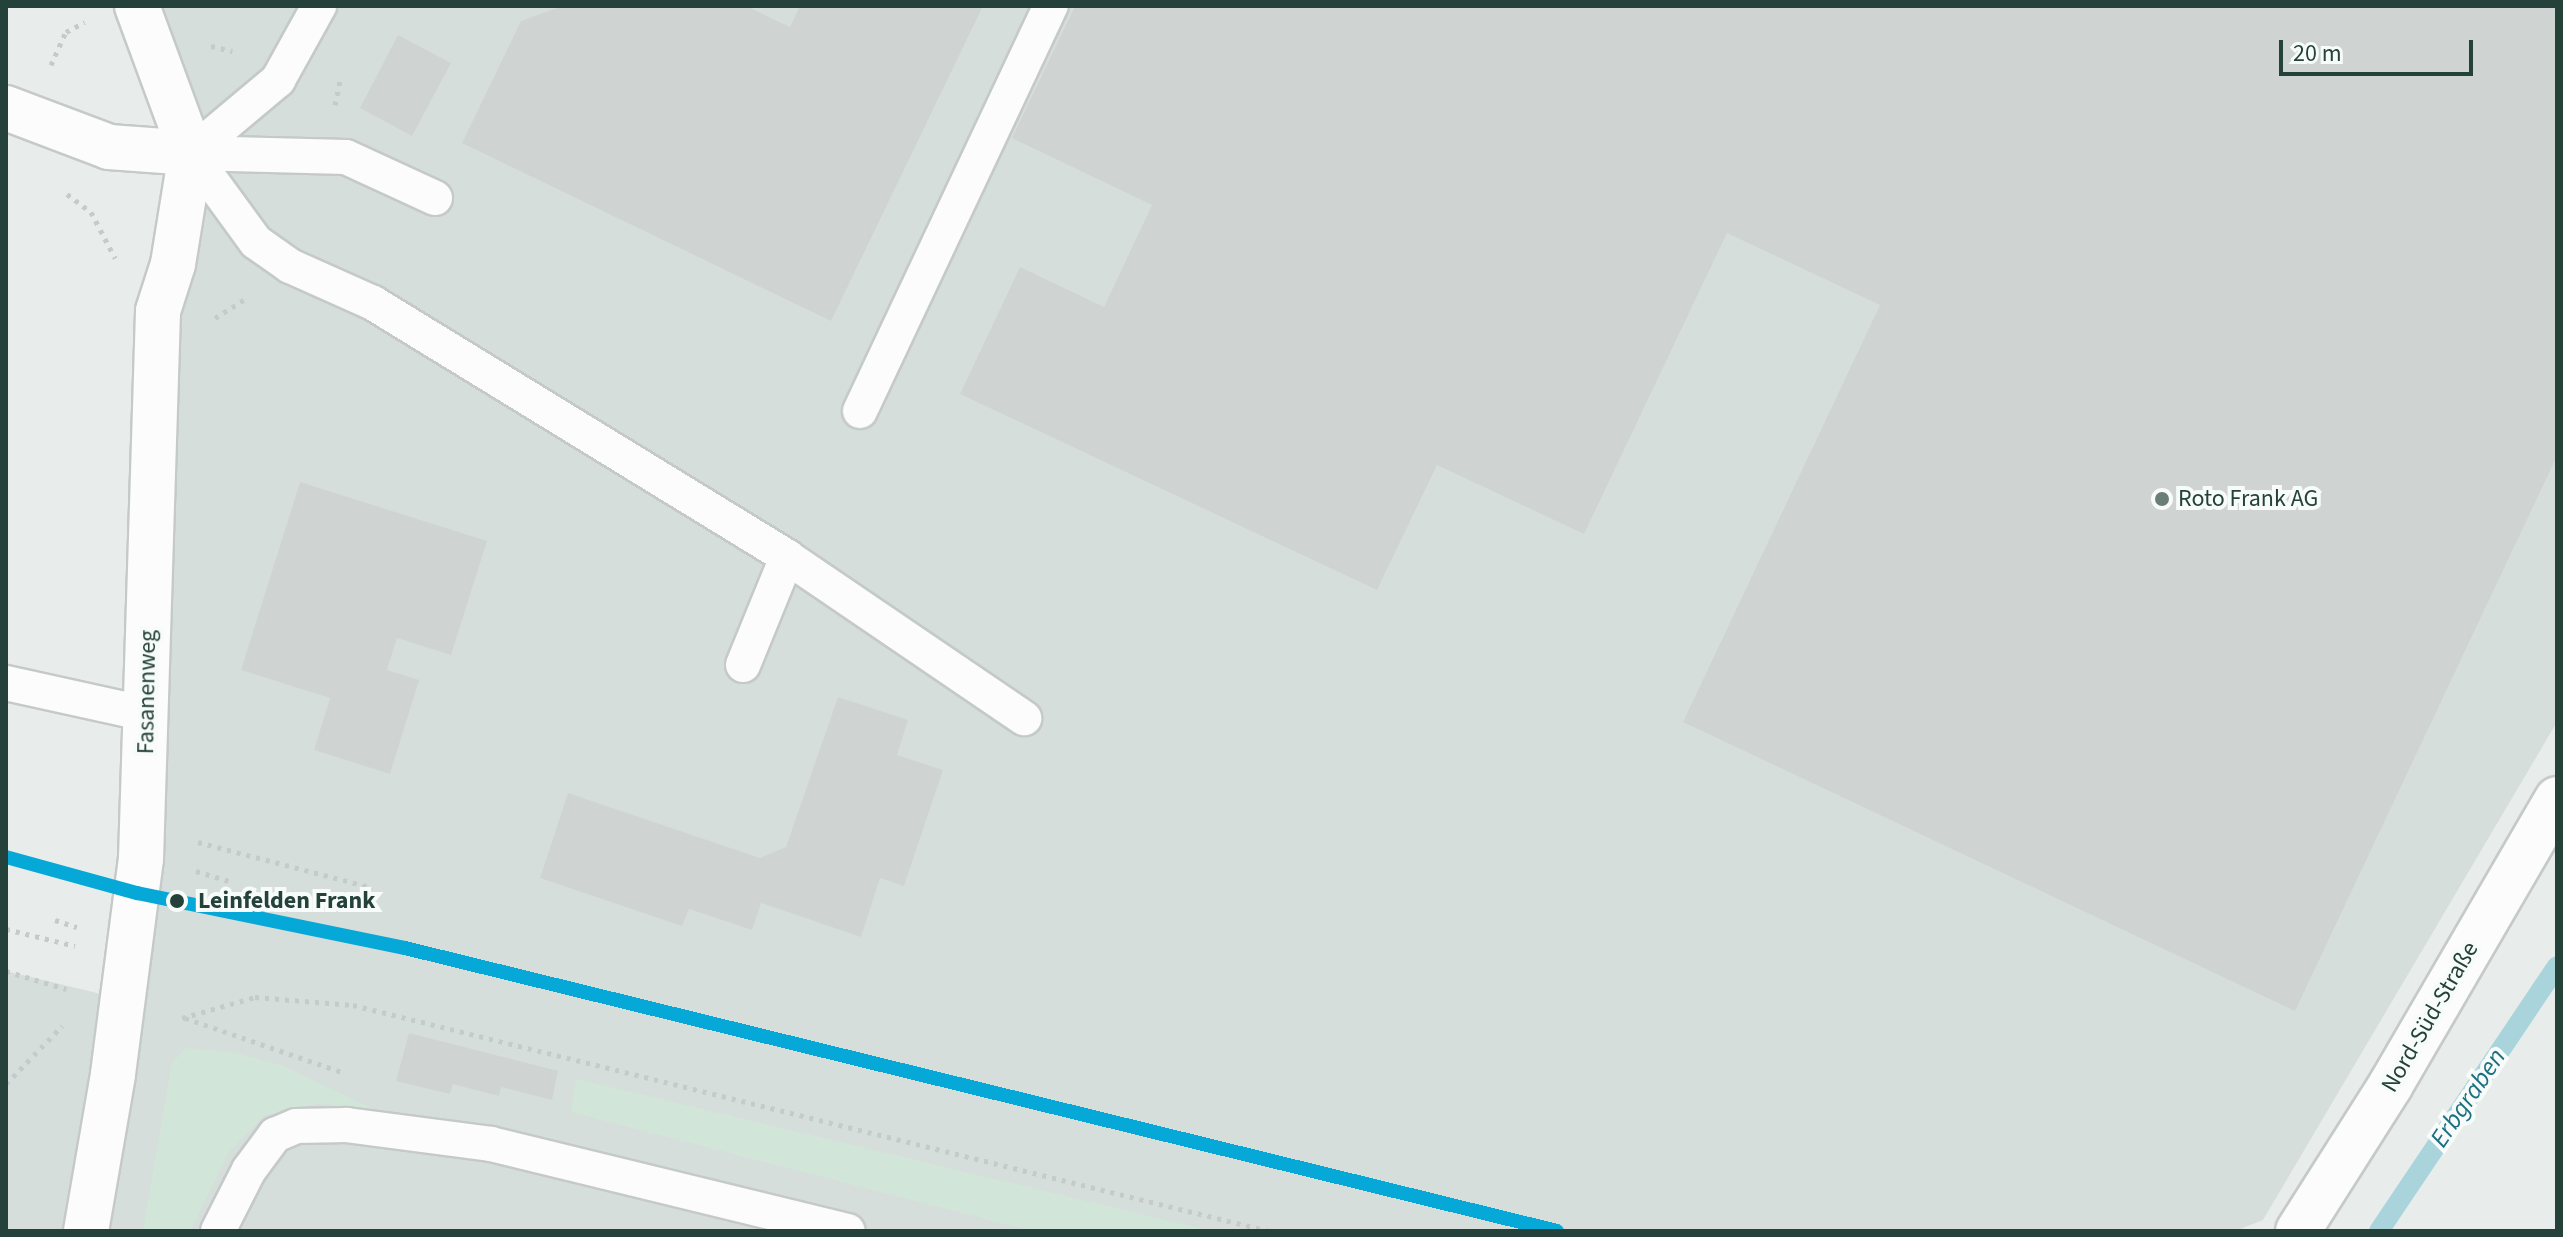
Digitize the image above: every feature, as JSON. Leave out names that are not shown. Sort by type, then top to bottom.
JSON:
[{"type":"street","points":[[17,112],[109,147],[191,153],[137,6]]},
{"type":"street","name":"Fasanenweg","points":[[86,1231],[137,893],[147,714],[158,311],[173,264],[191,153]]},
{"type":"street","name":"Nord-Süd-Straße","points":[[2298,1231],[2390,1086],[2557,799]]},
{"type":"lane","points":[[191,153],[278,80],[319,6]]},
{"type":"lane","points":[[860,411],[1051,6]]},
{"type":"lane","points":[[191,153],[346,157],[435,198]]},
{"type":"lane","points":[[191,153],[256,242],[290,266],[373,303],[787,557],[1024,718]]},
{"type":"lane","points":[[743,665],[787,557]]},
{"type":"lane","points":[[6,683],[147,714]]},
{"type":"lane","points":[[218,1231],[249,1170],[275,1135],[296,1126],[347,1125],[491,1144],[848,1231]]},
{"type":"path","points":[[17,112],[66,32],[91,19]]},
{"type":"path","points":[[63,191],[91,212],[117,264]]},
{"type":"path","points":[[192,855],[194,841],[370,887],[366,901]]},
{"type":"path","points":[[189,870],[229,881]]},
{"type":"path","points":[[55,920],[81,928],[74,961]]},
{"type":"path","points":[[6,929],[77,947]]},
{"type":"path","points":[[65,1002],[70,975]]},
{"type":"path","points":[[182,1018],[255,997],[353,1005],[1269,1231]]},
{"type":"path","points":[[6,1084],[62,1026],[63,1014]]},
{"type":"shaded area","points":[[156,6],[2557,6],[2557,722],[2263,1220],[2235,1231],[6,1231],[6,971],[122,999],[173,264],[155,62]]},
{"type":"green space","points":[[186,1048],[234,1053],[281,1065],[379,1112],[320,1103],[265,1115],[228,1153],[190,1231],[143,1231],[172,1063]]},
{"type":"green space","points":[[576,1079],[1211,1231],[1033,1231],[571,1112]]},
{"type":"building","points":[[563,6],[746,6],[790,27],[800,6],[983,6],[831,321],[462,143],[521,21]]},
{"type":"building","name":"Roto Frank AG","points":[[1075,6],[2557,6],[2557,456],[2295,1011],[1683,722],[1880,305],[1727,233],[1584,534],[1437,465],[1377,590],[960,394],[1020,267],[1104,307],[1152,205],[1012,138]]},
{"type":"building","points":[[398,35],[451,63],[412,136],[360,108]]},
{"type":"building","points":[[300,482],[487,541],[451,655],[397,638],[387,670],[419,680],[390,774],[314,750],[330,698],[241,670]]},
{"type":"building","points":[[838,697],[908,720],[897,755],[943,770],[904,886],[880,878],[861,937],[761,903],[752,930],[689,909],[682,926],[540,878],[568,793],[760,858],[786,847]]},
{"type":"building","points":[[409,1033],[558,1071],[552,1100],[501,1087],[499,1096],[453,1084],[450,1094],[396,1081]]},
{"type":"waterway","name":"Erbgraben","points":[[2379,1231],[2557,966]]},
{"type":"transit line","points":[[6,857],[137,893],[405,948],[1557,1231]]},
{"type":"place","name":"Roto Frank AG","points":[[2162,499]]},
{"type":"place","name":"Leinfelden Frank","points":[[177,901]]}]
